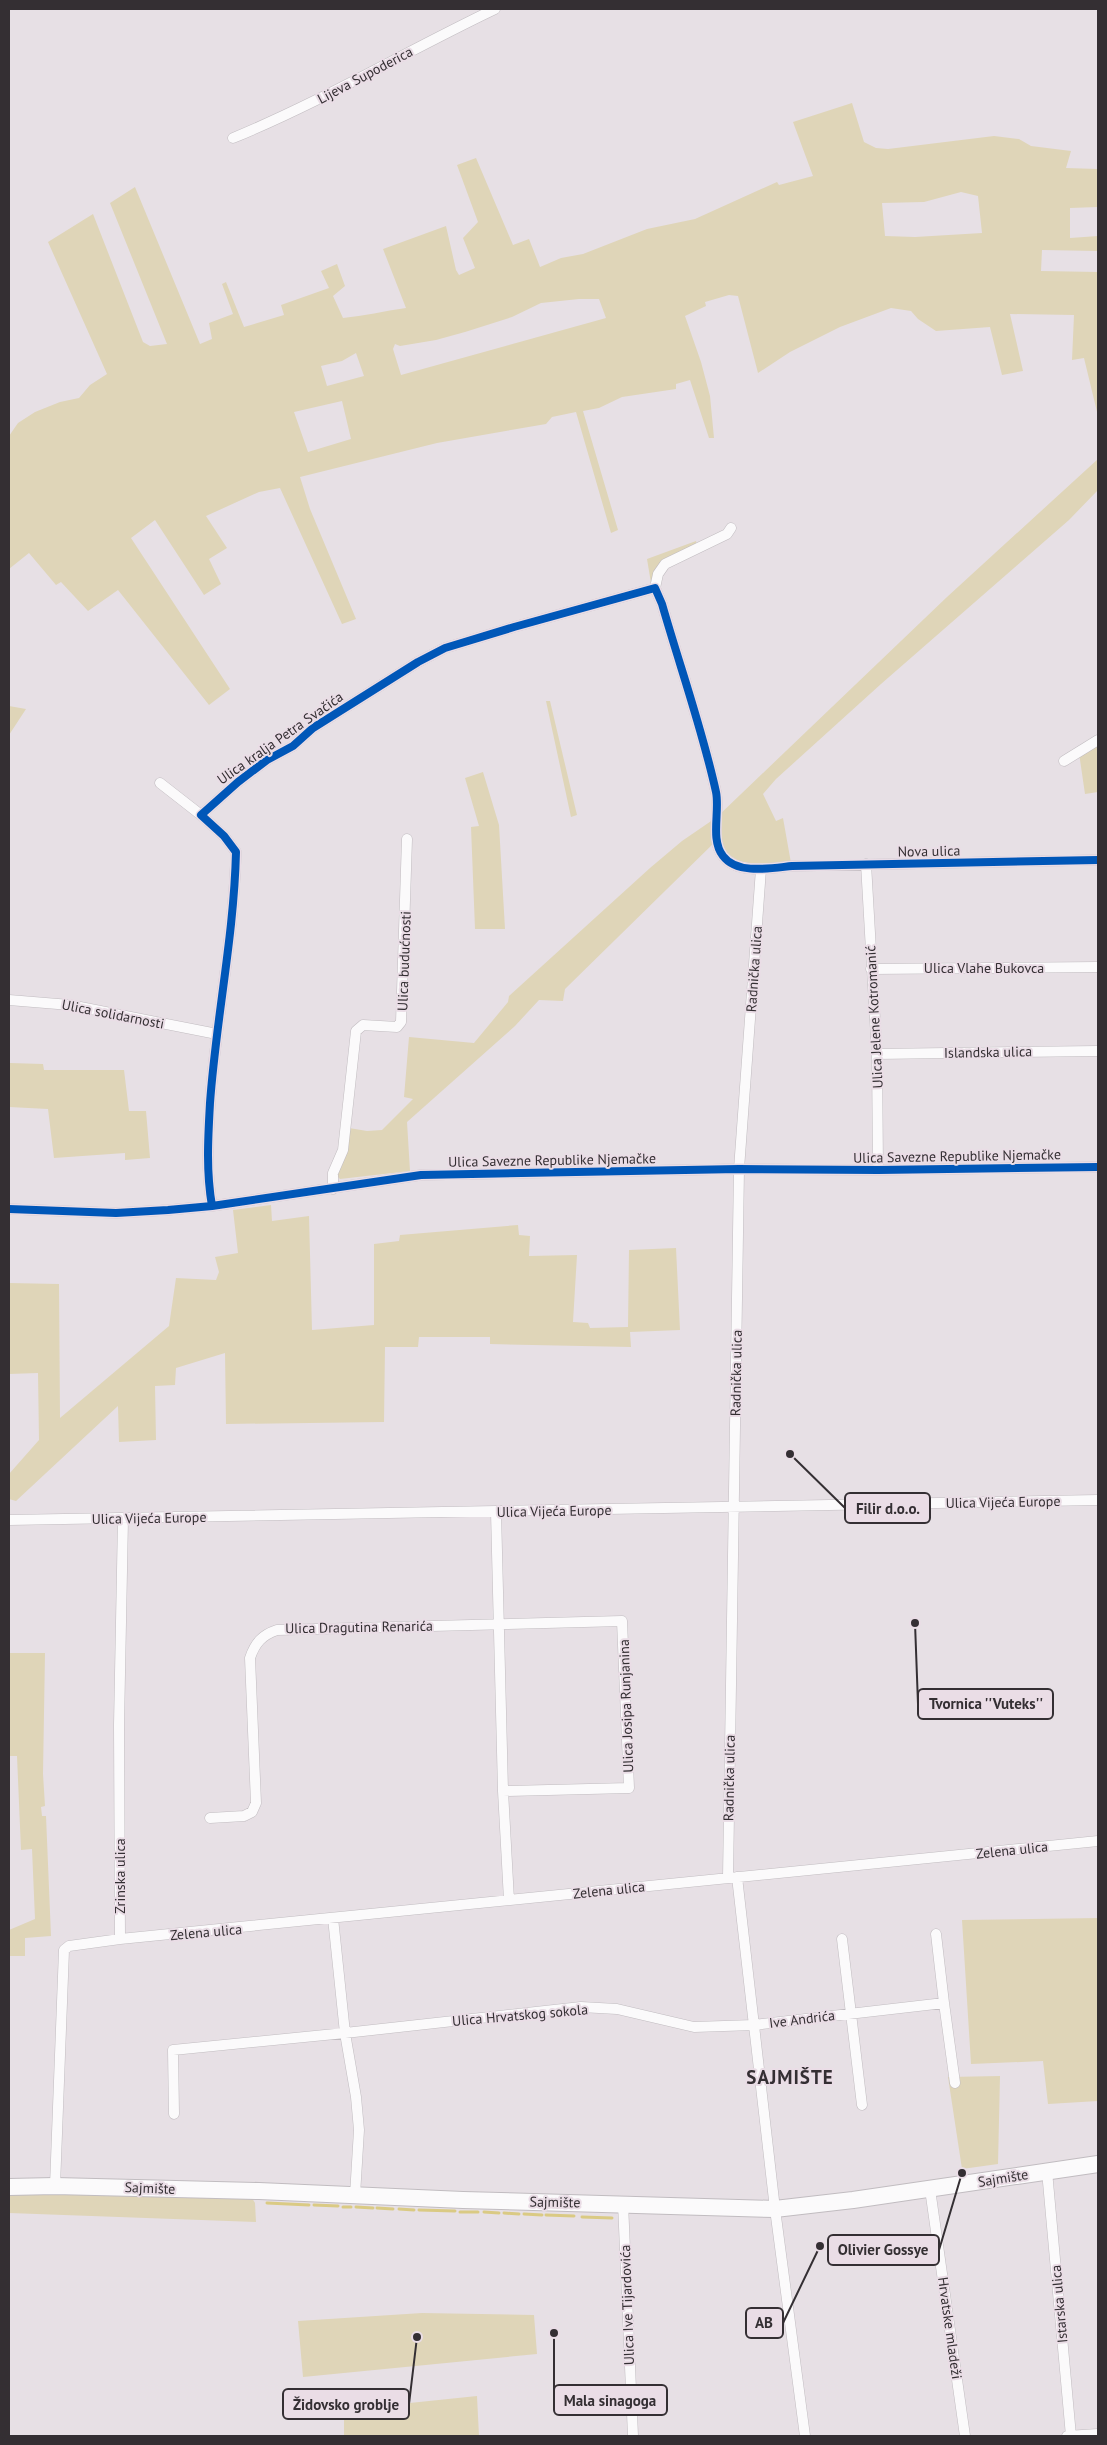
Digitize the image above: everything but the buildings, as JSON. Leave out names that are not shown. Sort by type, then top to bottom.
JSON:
[{"type":"main road","name":"Sajmište","points":[[9,2187],[55,2186],[775,2209],[930,2189],[1098,2164]]},
{"type":"street","name":"Lijeva Supoderica","points":[[233,138],[302,108],[495,9]]},
{"type":"street","points":[[651,590],[662,567],[727,534],[731,528]]},
{"type":"street","name":"Ulica kralja Petra Svačića","points":[[201,815],[238,782],[267,760],[293,746],[313,728],[410,666],[445,648],[514,627],[651,590]]},
{"type":"street","name":"Nova ulica","points":[[651,590],[662,604],[702,734],[717,794],[720,850],[728,861],[743,867],[761,869],[866,864],[1098,860]]},
{"type":"street","points":[[1064,761],[1098,740]]},
{"type":"street","points":[[160,783],[201,815],[224,836],[236,852],[207,1146],[212,1206]]},
{"type":"street","name":"Ulica budućnosti","points":[[333,1189],[333,1173],[343,1150],[356,1031],[363,1025],[397,1027],[401,1022],[407,840]]},
{"type":"street","name":"Ulica Jelene Kotromanić","points":[[866,864],[871,968],[878,1054],[878,1170]]},
{"type":"street","name":"Radnička ulica","points":[[761,869],[739,1169],[734,1507],[733,1878],[754,2025],[775,2209],[805,2436]]},
{"type":"street","name":"Ulica Vlahe Bukovca","points":[[871,968],[1098,967]]},
{"type":"street","name":"Ulica solidarnosti","points":[[9,1000],[70,1005],[217,1034]]},
{"type":"street","name":"Islandska ulica","points":[[878,1054],[1098,1051]]},
{"type":"street","name":"Ulica Savezne Republike Njemačke","points":[[9,1209],[116,1213],[212,1206],[421,1175],[739,1169],[878,1170],[1098,1167]]},
{"type":"street","name":"Ulica Vijeća Europe","points":[[9,1520],[1098,1500]]},
{"type":"street","points":[[496,1512],[503,1792],[509,1900]]},
{"type":"street","name":"Zrinska ulica","points":[[120,1940],[119,1725],[123,1519]]},
{"type":"street","name":"Ulica Josipa Runjanina","points":[[500,1624],[622,1621],[629,1788],[503,1792]]},
{"type":"street","name":"Ulica Dragutina Renarića","points":[[210,1818],[244,1816],[252,1812],[256,1803],[250,1658],[259,1640],[268,1633],[277,1630],[500,1624]]},
{"type":"street","name":"Zelena ulica","points":[[120,1940],[1098,1841]]},
{"type":"street","points":[[333,1918],[345,2033],[356,2098],[359,2130],[355,2195]]},
{"type":"street","points":[[936,1934],[954,2083]]},
{"type":"street","name":"Ive Andrića","points":[[842,1939],[862,2105]]},
{"type":"street","points":[[55,2186],[64,1950],[69,1946],[120,1940]]},
{"type":"street","name":"Ive Andrića","points":[[754,2025],[944,2003]]},
{"type":"street","name":"Ulica Hrvatskog sokola","points":[[174,2114],[173,2050],[581,2007],[617,2009],[694,2027],[754,2025]]},
{"type":"street","name":"Istarska ulica","points":[[1047,2172],[1071,2436]]},
{"type":"street","name":"Hrvatske mladeži","points":[[930,2189],[965,2436]]},
{"type":"street","name":"Ulica Ive Tijardovića","points":[[623,2203],[633,2436]]},
{"type":"street","points":[[1067,2436],[1098,2434]]},
{"type":"shaded area","points":[[852,103],[864,142],[876,148],[888,149],[994,136],[1019,139],[1031,146],[1071,151],[1066,168],[1098,169],[1098,207],[1070,208],[1070,238],[1098,236],[1098,251],[1042,250],[1041,271],[1098,272],[1098,416],[1084,358],[1072,360],[1074,315],[1010,314],[1023,371],[1002,375],[990,327],[936,331],[918,319],[911,311],[891,308],[840,327],[790,352],[758,373],[738,296],[729,295],[705,302],[706,306],[685,316],[701,362],[710,396],[714,438],[709,438],[690,380],[676,384],[676,389],[622,397],[599,408],[583,411],[618,530],[611,533],[576,412],[552,417],[546,424],[437,443],[300,477],[310,509],[356,619],[342,624],[280,488],[259,492],[206,516],[227,548],[209,559],[221,584],[204,595],[155,520],[131,538],[230,689],[209,705],[118,590],[88,611],[61,582],[56,585],[29,553],[9,569],[9,436],[18,423],[35,412],[60,402],[79,398],[90,385],[107,374],[48,242],[93,214],[143,342],[150,346],[167,344],[110,203],[135,187],[200,344],[212,339],[209,323],[233,314],[222,284],[226,282],[244,327],[284,315],[281,305],[329,288],[321,271],[337,264],[345,286],[333,296],[343,318],[406,308],[383,249],[446,226],[456,270],[459,275],[475,268],[463,238],[478,222],[457,165],[476,158],[513,245],[529,239],[540,267],[561,258],[583,254],[647,229],[695,219],[777,182],[779,185],[813,176],[793,122]],"holes":[[[961,192],[978,196],[982,233],[915,237],[885,236],[882,203],[924,202]],[[599,299],[606,318],[401,375],[393,349],[395,344],[400,346],[436,340],[465,332],[512,317],[541,303]],[[356,353],[364,376],[327,386],[321,366],[342,361]],[[342,401],[351,439],[308,452],[294,412]]]},
{"type":"shaded area","points":[[1098,459],[1098,490],[1069,520],[881,684],[776,779],[763,794],[776,821],[783,818],[791,863],[759,864],[740,861],[724,850],[717,840],[565,989],[563,1001],[539,1000],[515,1026],[407,1122],[410,1171],[340,1179],[337,1176],[344,1160],[349,1128],[367,1131],[382,1130],[413,1099],[404,1097],[409,1037],[474,1043],[508,1002],[509,996],[650,868],[682,841],[717,817],[947,597]]},
{"type":"shaded area","points":[[696,541],[697,548],[665,564],[652,589],[647,559]]},
{"type":"shaded area","points":[[546,701],[550,701],[577,815],[571,817]]},
{"type":"shaded area","points":[[9,706],[26,709],[9,735]]},
{"type":"shaded area","points":[[1098,740],[1098,792],[1085,794],[1079,753]]},
{"type":"shaded area","points":[[483,772],[499,825],[505,929],[475,929],[471,827],[479,826],[465,778]]},
{"type":"shaded area","points":[[10,1063],[43,1064],[44,1070],[124,1070],[129,1111],[146,1111],[150,1158],[125,1160],[125,1153],[54,1158],[48,1109],[9,1107]]},
{"type":"shaded area","points":[[271,1205],[272,1221],[309,1216],[312,1330],[374,1325],[374,1244],[399,1241],[400,1235],[518,1225],[519,1235],[530,1236],[529,1256],[577,1255],[573,1322],[588,1323],[590,1328],[628,1327],[629,1250],[676,1248],[680,1330],[630,1332],[631,1347],[490,1344],[490,1337],[419,1337],[418,1347],[385,1347],[384,1422],[226,1424],[225,1353],[176,1368],[175,1385],[155,1386],[156,1440],[119,1442],[118,1406],[16,1501],[9,1499],[9,1474],[39,1440],[38,1373],[9,1374],[9,1283],[59,1284],[60,1418],[169,1326],[176,1278],[216,1280],[219,1272],[215,1257],[238,1253],[233,1210]]},
{"type":"shaded area","points":[[9,1653],[45,1653],[43,1774],[45,1806],[41,1807],[42,1816],[46,1816],[51,1936],[25,1938],[25,1956],[9,1956],[9,1930],[35,1919],[32,1849],[21,1850],[17,1756],[9,1756]]},
{"type":"shaded area","points":[[1098,1918],[1098,2101],[1048,2104],[1043,2061],[971,2064],[962,1920]]},
{"type":"shaded area","points":[[1000,2076],[998,2164],[962,2169],[948,2077]]},
{"type":"shaded area","points":[[9,2193],[252,2198],[255,2203],[256,2222],[9,2213]]},
{"type":"shaded area","points":[[422,2313],[534,2315],[537,2354],[303,2377],[298,2321]]},
{"type":"shaded area","points":[[477,2396],[479,2436],[344,2436],[344,2416],[352,2409]]},
{"type":"waterway","points":[[267,2203],[309,2205]]},
{"type":"waterway","points":[[314,2205],[338,2206]]},
{"type":"waterway","points":[[343,2207],[351,2207]]},
{"type":"waterway","points":[[356,2207],[373,2208]]},
{"type":"waterway","points":[[377,2208],[393,2209]]},
{"type":"waterway","points":[[399,2209],[414,2210]]},
{"type":"waterway","points":[[419,2210],[455,2211]]},
{"type":"waterway","points":[[460,2212],[478,2212]]},
{"type":"waterway","points":[[484,2212],[499,2213]]},
{"type":"waterway","points":[[504,2213],[519,2214]]},
{"type":"waterway","points":[[524,2214],[542,2215]]},
{"type":"waterway","points":[[546,2215],[574,2216]]},
{"type":"waterway","points":[[582,2217],[612,2218]]},
{"type":"cycle path","points":[[212,1206],[208,1167],[210,1103],[232,915],[236,852],[224,836],[201,815],[238,782],[267,760],[293,746],[313,728],[418,662],[445,648],[655,588],[662,604],[704,744],[716,792],[717,842],[723,856],[729,862],[746,868],[765,869],[792,866],[1098,860]]},
{"type":"cycle path","points":[[9,1209],[116,1213],[168,1210],[212,1206],[421,1175],[739,1169],[878,1170],[1098,1167]]},
{"type":"place","name":"Filir d.o.o.","points":[[790,1454]]},
{"type":"place","name":"Tvornica ''Vuteks''","points":[[915,1623]]},
{"type":"place","name":"Olivier Gossye","points":[[962,2173]]},
{"type":"place","name":"AB","points":[[820,2246]]},
{"type":"place","name":"Mala sinagoga","points":[[554,2333]]},
{"type":"place","name":"Židovsko groblje","points":[[417,2337]]},
{"type":"district","name":"SAJMIŠTE","points":[[790,2077]]}]
